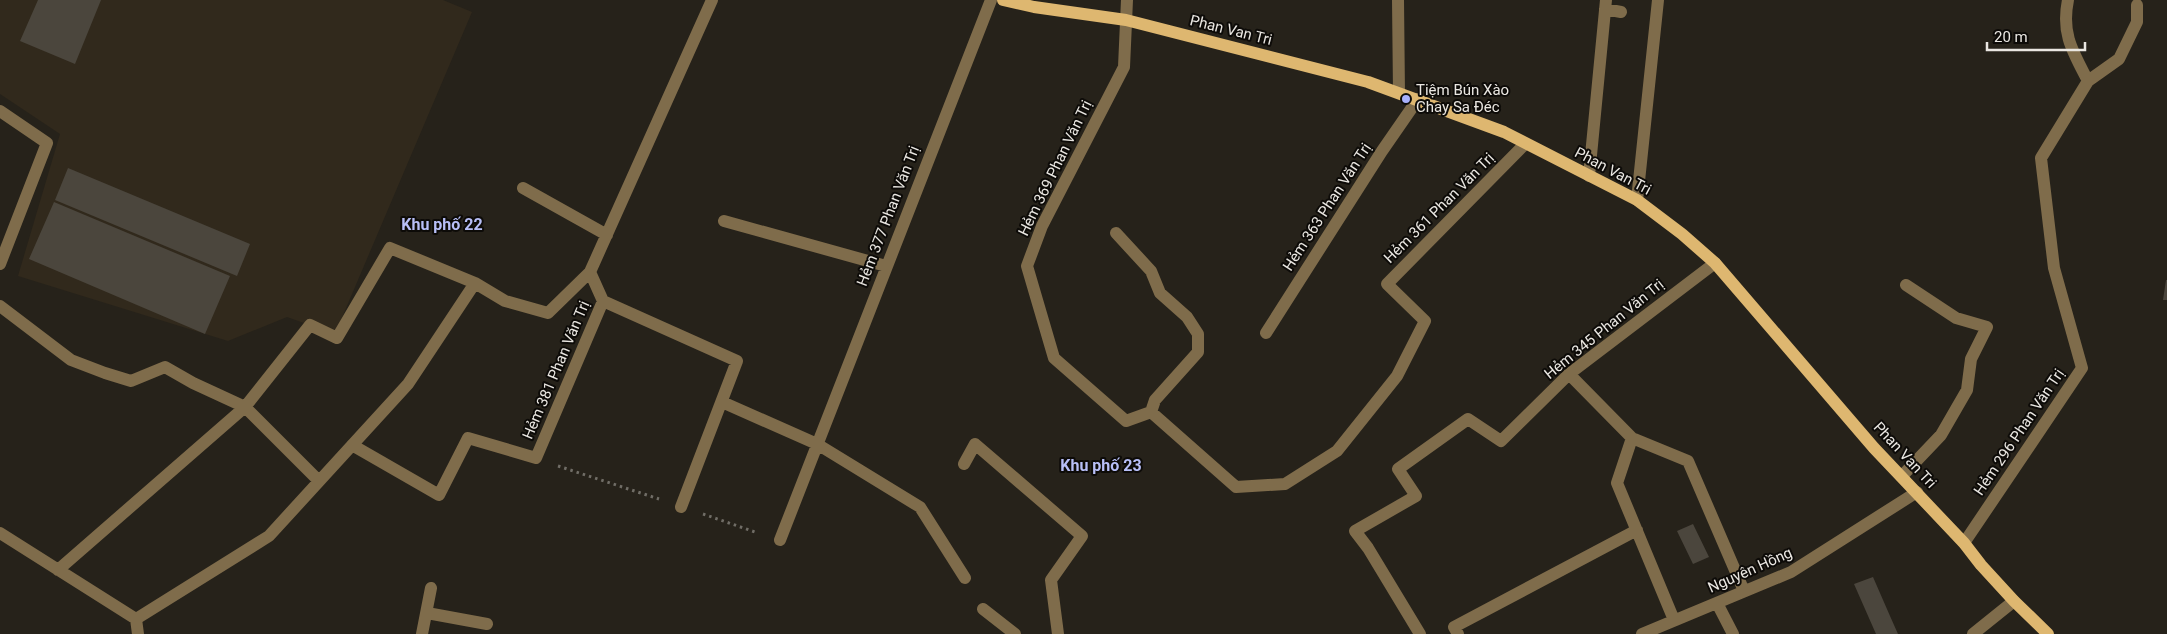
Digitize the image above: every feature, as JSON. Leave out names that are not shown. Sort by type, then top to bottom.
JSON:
[{"type":"main road","name":"Phan Van Tri","points":[[1003,0],[1034,7],[1126,20],[1368,82],[1504,132],[1637,200],[1682,234],[1715,263],[1874,448],[1964,543],[1980,564],[2014,601],[2048,634]]},
{"type":"street","name":"Hẻm 381 Phan Văn Trị","points":[[476,283],[505,301],[548,313],[590,272],[712,0]]},
{"type":"street","name":"Hẻm 377 Phan Văn Trị","points":[[780,540],[991,0]]},
{"type":"street","points":[[1126,20],[1127,0]]},
{"type":"street","points":[[1398,0],[1399,93]]},
{"type":"street","points":[[1637,200],[1658,0]]},
{"type":"street","points":[[2068,0],[2066,8],[2068,42],[2088,81],[2119,59],[2137,22],[2137,5]]},
{"type":"street","points":[[1589,176],[1606,5],[1621,12]]},
{"type":"street","name":"Hẻm 369 Phan Văn Trị","points":[[1126,20],[1124,67],[1042,226],[1027,266],[1054,358],[1126,421],[1151,412]]},
{"type":"street","name":"Hẻm 296 Phan Văn Trị","points":[[1964,543],[2082,368],[2054,268],[2041,158],[2088,81]]},
{"type":"street","name":"Hẻm 363 Phan Văn Trị","points":[[1266,333],[1382,151],[1418,99]]},
{"type":"street","points":[[0,111],[47,143],[0,264]]},
{"type":"street","name":"Hẻm 361 Phan Văn Trị","points":[[1151,412],[1236,487],[1285,484],[1337,451],[1397,376],[1425,321],[1387,284],[1525,144]]},
{"type":"street","points":[[523,188],[608,235]]},
{"type":"street","points":[[724,221],[886,266]]},
{"type":"street","points":[[1116,233],[1151,271],[1160,293],[1187,317],[1198,334],[1198,352],[1155,400],[1151,412]]},
{"type":"street","points":[[58,570],[245,407],[310,325],[337,338],[390,248],[476,283],[408,384],[269,536],[136,619]]},
{"type":"street","name":"Hẻm 345 Phan Văn Trị","points":[[1420,634],[1368,548],[1355,532],[1416,496],[1398,469],[1468,419],[1501,441],[1569,374],[1715,263]]},
{"type":"street","name":"Hẻm 381 Phan Văn Trị","points":[[352,445],[439,495],[468,438],[536,458],[603,301],[590,272]]},
{"type":"street","points":[[1902,476],[1941,435],[1967,390],[1971,359],[1987,328],[1956,318],[1906,285]]},
{"type":"street","points":[[603,301],[737,361],[681,507]]},
{"type":"street","points":[[0,306],[70,360],[131,380],[165,367],[193,383],[245,407],[319,481]]},
{"type":"street","points":[[1569,374],[1632,438],[1688,461],[1744,591]]},
{"type":"street","points":[[722,402],[817,444],[920,507],[965,578]]},
{"type":"street","points":[[1632,438],[1617,483],[1674,620]]},
{"type":"street","points":[[964,464],[976,444],[1082,536],[1051,580],[1058,634]]},
{"type":"street","name":"Nguyên Hồng","points":[[1642,634],[1791,572],[1917,492]]},
{"type":"street","points":[[1458,634],[1454,627],[1637,530]]},
{"type":"street","points":[[0,533],[136,619]]},
{"type":"street","points":[[422,634],[431,588]]},
{"type":"street","points":[[1973,634],[2014,601]]},
{"type":"street","points":[[1717,603],[1733,634]]},
{"type":"street","points":[[983,609],[1015,634]]},
{"type":"street","points":[[427,613],[487,624]]},
{"type":"street","points":[[136,619],[138,634]]},
{"type":"shaded area","points":[[0,0],[443,0],[472,12],[335,334],[287,317],[228,341],[18,276],[60,134],[0,94]]},
{"type":"building","points":[[38,0],[101,0],[75,64],[20,41]]},
{"type":"building","points":[[68,168],[250,244],[237,276],[55,200]]},
{"type":"building","points":[[54,202],[230,276],[205,334],[29,259]]},
{"type":"building","points":[[2166,280],[2167,300],[2163,300]]},
{"type":"building","points":[[1693,524],[1709,557],[1693,564],[1677,531]]},
{"type":"building","points":[[1873,577],[1898,634],[1876,634],[1854,584]]},
{"type":"place","name":"Tiệm Bún Xào Chay Sa Đéc","points":[[1406,99]]},
{"type":"district","name":"Khu phố 22","points":[[442,224]]},
{"type":"district","name":"Khu phố 23","points":[[1101,465]]}]
